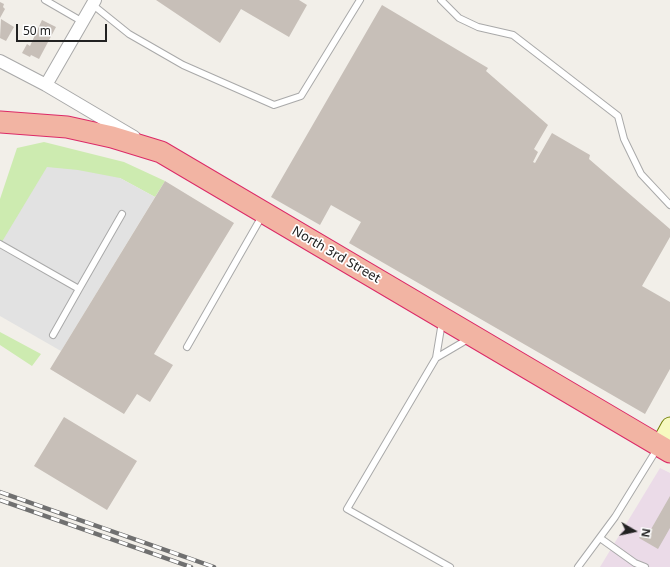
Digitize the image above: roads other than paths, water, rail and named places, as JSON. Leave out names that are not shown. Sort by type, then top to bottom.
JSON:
[{"type":"highway","points":[[0,122],[67,127],[112,137],[161,152]]},
{"type":"highway","name":"North 3rd Street","points":[[161,152],[665,449]]},
{"type":"main road","points":[[665,449],[670,426]]},
{"type":"street","points":[[46,85],[94,2]]},
{"type":"street","name":"North 3rd Street","points":[[0,61],[46,85],[161,152]]},
{"type":"lane","points":[[45,0],[83,22]]},
{"type":"lane","points":[[94,2],[129,34],[183,65],[274,105],[302,96],[360,0]]},
{"type":"lane","points":[[441,0],[459,18],[478,27],[513,35],[618,116],[624,139],[641,174],[670,205]]},
{"type":"lane","points":[[187,347],[264,213]]},
{"type":"lane","points":[[53,335],[122,214]]},
{"type":"lane","points":[[0,244],[79,289]]},
{"type":"lane","points":[[443,318],[436,358],[347,510],[450,567]]},
{"type":"lane","points":[[436,358],[474,336]]},
{"type":"lane","points":[[578,567],[665,449]]},
{"type":"lane","points":[[600,538],[635,563],[645,567]]},
{"type":"railway","points":[[0,492],[214,567]]},
{"type":"railway","points":[[0,500],[191,567]]}]
